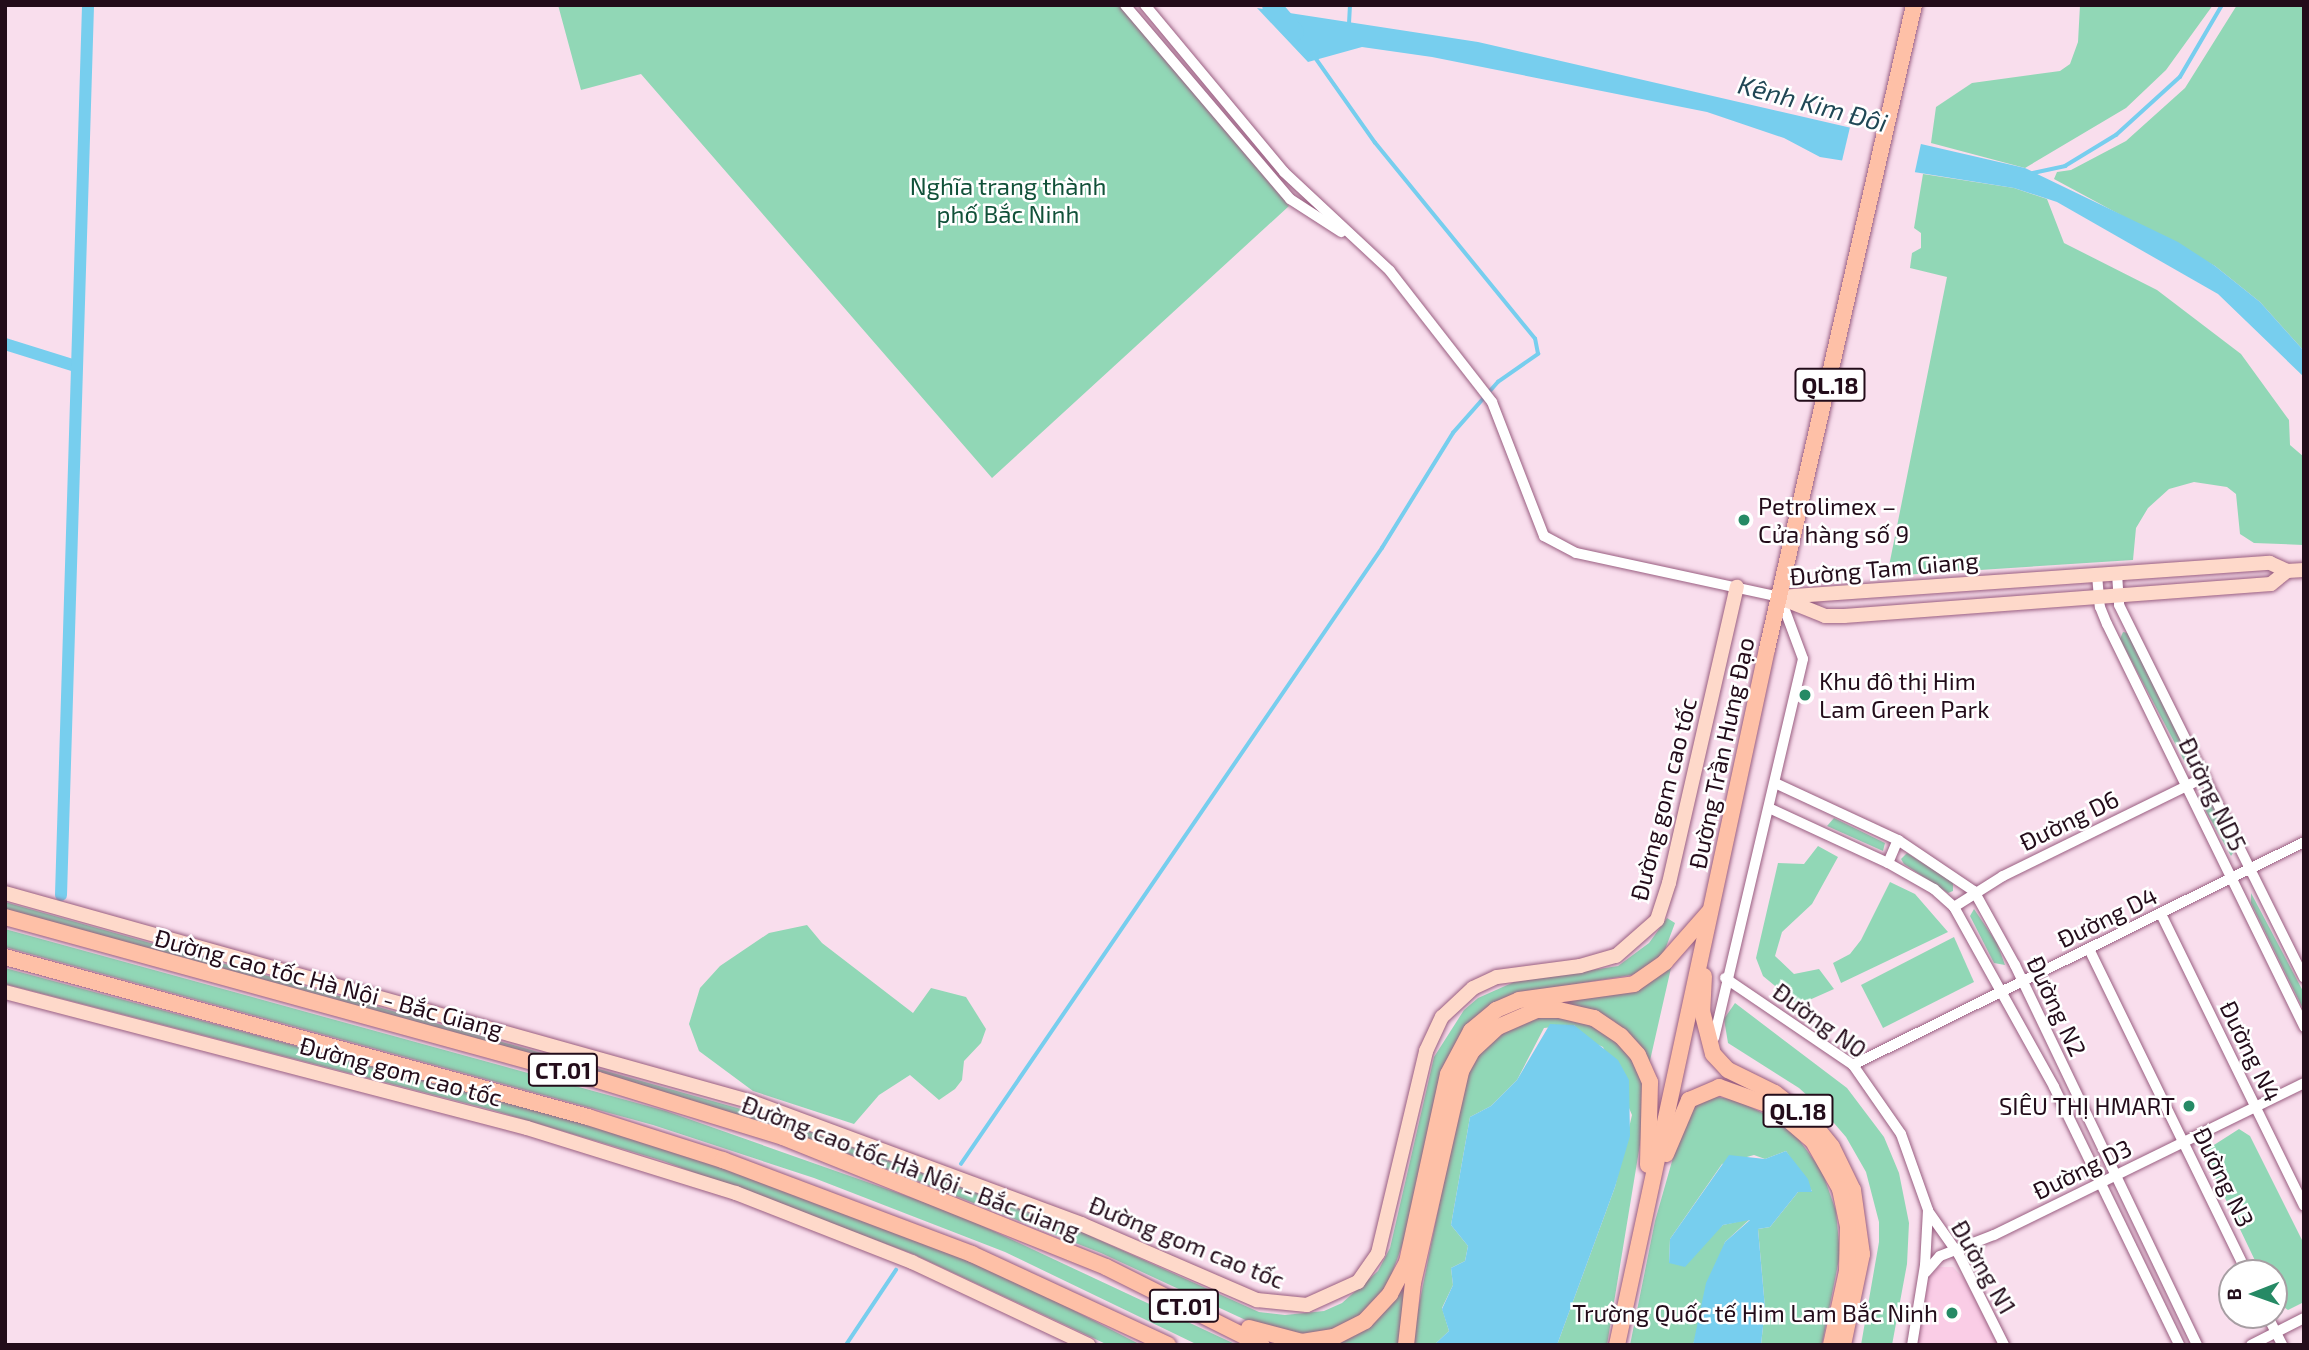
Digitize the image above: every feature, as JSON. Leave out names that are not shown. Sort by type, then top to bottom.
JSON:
[{"type":"highway","name":"Đường Trần Hưng Đạo","points":[[1617,1345],[1710,908],[1914,5]]},
{"type":"highway","name":"QL.18","points":[[1710,908],[1702,1011],[1709,1047],[1722,1064],[1775,1093],[1811,1122],[1832,1147],[1857,1203],[1862,1254],[1843,1345]]},
{"type":"highway","points":[[1106,1266],[1274,1337],[1313,1341],[1355,1327],[1380,1306],[1402,1275],[1448,1074],[1471,1031],[1487,1016],[1519,1000],[1634,984],[1665,962],[1710,908]]},
{"type":"highway","name":"Đường cao tốc Hà Nội - Bắc Giang","points":[[5,918],[598,1080],[783,1137],[1106,1266],[1262,1345]]},
{"type":"highway","name":"CT.01","points":[[5,957],[588,1117],[723,1160],[1030,1280],[1168,1345]]},
{"type":"highway","points":[[1406,1345],[1413,1283],[1461,1071],[1478,1043],[1509,1021],[1537,1010],[1571,1011],[1611,1028],[1638,1055],[1651,1094],[1645,1218]]},
{"type":"highway","points":[[1652,1189],[1686,1106],[1698,1093],[1719,1087],[1735,1090],[1764,1101],[1794,1122],[1832,1171],[1847,1213],[1847,1271],[1830,1345]]},
{"type":"highway","points":[[1030,1280],[1152,1345]]},
{"type":"main road","name":"Đường Tam Giang","points":[[1780,597],[2270,563],[2298,571]]},
{"type":"main road","name":"Đường Tam Giang","points":[[1780,597],[1828,616],[2271,584],[2298,571]]},
{"type":"main road","name":"Đường gom cao tốc","points":[[5,893],[752,1102],[1081,1224],[1257,1300],[1307,1305],[1358,1282],[1378,1253],[1426,1051],[1442,1017],[1473,988],[1497,977],[1580,966],[1616,956],[1657,920],[1669,883],[1737,587]]},
{"type":"main road","name":"Đường gom cao tốc","points":[[5,992],[527,1128],[699,1181],[912,1262],[1088,1345]]},
{"type":"street","points":[[1125,5],[1290,199],[1372,252]]},
{"type":"street","points":[[1145,5],[1284,172],[1372,252],[1492,402],[1511,444],[1527,500],[1541,531],[1551,542],[1576,553],[1780,597],[1803,659],[1769,808],[1713,1028],[1722,1064]]},
{"type":"street","name":"Đường ND5","points":[[2117,574],[2117,595],[2304,978]]},
{"type":"street","name":"Đường ND5","points":[[2097,575],[2098,596],[2185,787],[2304,1027]]},
{"type":"street","name":"Đường D6","points":[[1954,906],[1974,891],[2205,776]]},
{"type":"street","name":"Đường N2","points":[[1775,783],[1898,839],[1974,891],[2023,982],[2068,1081],[2117,1175],[2197,1345]]},
{"type":"street","name":"Đường N2","points":[[1769,808],[1888,863],[1934,889],[1954,906],[2005,991],[2179,1345]]},
{"type":"street","points":[[1888,863],[1898,839]]},
{"type":"street","name":"Đường D4","points":[[1853,1065],[2304,842]]},
{"type":"street","name":"Đường N4","points":[[2161,914],[2304,1206]]},
{"type":"street","name":"Đường N3","points":[[2089,949],[2240,1259]]},
{"type":"street","name":"Đường N0","points":[[1725,978],[1853,1065],[1901,1134],[1928,1210],[1923,1279],[1912,1345]]},
{"type":"street","points":[[2054,1087],[2068,1081]]},
{"type":"street","name":"Đường D3","points":[[1923,1279],[1934,1261],[2101,1183],[2304,1083]]},
{"type":"street","name":"Đường N1","points":[[1928,1210],[1956,1251],[2004,1345]]},
{"type":"street","points":[[2148,1278],[2161,1270]]},
{"type":"street","points":[[2251,1345],[2304,1318]]},
{"type":"street","points":[[2274,1329],[2282,1345]]},
{"type":"shaded area","name":"Trường Quốc tế Him Lam Bắc Ninh","points":[[1939,1267],[1953,1267],[1966,1281],[1998,1345],[1917,1345],[1929,1276]]},
{"type":"green space","name":"Nghĩa trang thành phố Bắc Ninh","points":[[558,5],[1119,5],[1289,206],[992,478],[641,74],[581,90]]},
{"type":"green space","points":[[2080,5],[2213,5],[2166,70],[2126,108],[2025,168],[1931,143],[1936,107],[1972,83],[2060,71],[2070,64],[2078,42]]},
{"type":"green space","points":[[2237,5],[2304,5],[2304,351],[2260,302],[2215,266],[2054,179],[2057,172],[2071,170],[2126,141],[2185,88]]},
{"type":"green space","points":[[1923,174],[2014,188],[2047,199],[2064,243],[2157,290],[2241,354],[2289,420],[2290,445],[2304,457],[2304,545],[2254,543],[2240,534],[2236,494],[2227,487],[2194,482],[2169,489],[2148,508],[2136,528],[2133,560],[1887,576],[1947,277],[1910,268],[1912,253],[1921,248],[1921,233],[1914,228]]},
{"type":"green space","points":[[2123,632],[2128,633],[2193,765],[2189,770],[2120,639]]},
{"type":"green space","points":[[2206,791],[2235,850],[2231,856],[2198,797]]},
{"type":"green space","points":[[1834,818],[1885,843],[1883,851],[1827,826]]},
{"type":"green space","points":[[1818,846],[1838,857],[1812,904],[1782,932],[1775,956],[1794,974],[1819,969],[1834,989],[1798,1005],[1763,976],[1756,958],[1778,863],[1804,864]]},
{"type":"green space","points":[[1907,853],[1953,882],[1953,891],[1948,893],[1904,864],[1901,859]]},
{"type":"green space","points":[[1890,882],[1915,894],[1948,932],[1841,983],[1833,963],[1850,954],[1861,940]]},
{"type":"green space","points":[[2251,893],[2304,993],[2304,1011],[2251,903]]},
{"type":"green space","points":[[5,902],[776,1119],[1077,1230],[1259,1312],[1285,1315],[1324,1311],[1342,1303],[1378,1271],[1390,1248],[1434,1057],[1464,1010],[1478,998],[1514,982],[1618,966],[1649,943],[1667,918],[1675,923],[1663,955],[1637,974],[1546,989],[1464,1030],[1441,1070],[1405,1238],[1388,1284],[1360,1316],[1340,1328],[1302,1336],[1265,1329],[1101,1253],[815,1141],[666,1095],[5,912]]},
{"type":"green space","points":[[1974,909],[1997,943],[2005,965],[1994,963],[1970,916]]},
{"type":"green space","points":[[807,925],[822,943],[913,1013],[931,988],[966,997],[986,1029],[981,1043],[964,1061],[962,1080],[955,1089],[939,1100],[910,1075],[879,1095],[854,1124],[753,1091],[699,1051],[689,1024],[700,988],[720,966],[769,933]]},
{"type":"green space","points":[[5,929],[666,1111],[955,1213],[1237,1345],[1198,1345],[1005,1252],[814,1178],[653,1125],[5,947]]},
{"type":"green space","points":[[1954,937],[1974,982],[1883,1028],[1861,985]]},
{"type":"green space","points":[[5,968],[616,1132],[825,1202],[1011,1278],[1141,1345],[1108,1345],[913,1254],[663,1161],[492,1110],[5,984]]},
{"type":"green space","points":[[1671,968],[1649,1065],[1614,1021],[1557,1005]]},
{"type":"green space","points":[[1735,1003],[1847,1088],[1884,1137],[1899,1173],[1909,1223],[1907,1264],[1892,1345],[1861,1345],[1879,1242],[1879,1222],[1866,1172],[1846,1137],[1821,1108],[1799,1088],[1728,1043],[1724,1019]]},
{"type":"green space","points":[[1544,1015],[1596,1025],[1627,1052],[1642,1079],[1643,1126],[1607,1345],[1557,1345],[1615,1187],[1632,1115],[1603,1047],[1587,1040],[1574,1025],[1544,1028],[1517,1080],[1491,1106],[1470,1117],[1451,1225],[1468,1246],[1465,1261],[1451,1268],[1453,1285],[1442,1308],[1449,1331],[1434,1345],[1411,1345],[1462,1090],[1473,1058],[1496,1034]]},
{"type":"green space","points":[[1711,1096],[1736,1100],[1775,1119],[1797,1137],[1822,1171],[1836,1211],[1840,1254],[1822,1345],[1761,1345],[1765,1308],[1758,1229],[1770,1227],[1798,1192],[1812,1191],[1786,1151],[1765,1159],[1754,1155],[1722,1164],[1670,1239],[1669,1263],[1723,1225],[1750,1219],[1725,1242],[1693,1345],[1630,1345],[1655,1221],[1682,1126],[1690,1107]]},
{"type":"green space","points":[[2239,1129],[2250,1136],[2304,1244],[2304,1302],[2288,1310],[2288,1259],[2254,1259],[2203,1152]]},
{"type":"green space","points":[[1408,1271],[1401,1345],[1326,1345],[1345,1338]]},
{"type":"water","name":"Kênh Kim Đôi","points":[[1257,8],[1478,42],[2025,168],[2178,242],[2215,266],[2260,302],[2304,351],[2304,377],[2218,294],[2057,202],[2014,188],[1820,157],[1784,138],[1707,112],[1432,57],[1362,47],[1308,62]]},
{"type":"water","points":[[1550,1024],[1574,1025],[1618,1060],[1629,1080],[1630,1136],[1615,1187],[1557,1345],[1434,1345],[1449,1331],[1442,1309],[1453,1285],[1451,1268],[1465,1261],[1468,1246],[1451,1225],[1470,1117],[1491,1106],[1517,1080]]},
{"type":"water","points":[[1786,1151],[1808,1179],[1812,1192],[1798,1192],[1770,1227],[1758,1229],[1765,1308],[1761,1345],[1693,1345],[1706,1283],[1725,1242],[1750,1220],[1723,1225],[1685,1267],[1669,1263],[1670,1239],[1729,1155],[1765,1159]]},
{"type":"pier","points":[[1851,123],[1922,139],[1914,176],[1841,165]]},
{"type":"waterway","points":[[61,895],[88,5]]},
{"type":"waterway","name":"Kênh Kim Đôi","points":[[1271,5],[1294,31]]},
{"type":"waterway","points":[[1349,24],[1350,5]]},
{"type":"waterway","points":[[2033,173],[2065,166],[2116,135],[2180,77],[2222,5]]},
{"type":"waterway","points":[[961,1164],[1382,548],[1453,433],[1498,382],[1538,354],[1535,339],[1375,143],[1313,55]]},
{"type":"waterway","points":[[5,344],[75,366]]},
{"type":"waterway","points":[[846,1345],[896,1270]]},
{"type":"place","name":"Petrolimex – Cửa hàng số 9","points":[[1744,520]]},
{"type":"place","name":"Khu đô thị Him Lam Green Park","points":[[1805,695]]},
{"type":"place","name":"SIÊU THỊ HMART","points":[[2189,1106]]},
{"type":"place","name":"Trường Quốc tế Him Lam Bắc Ninh","points":[[1952,1313]]}]
